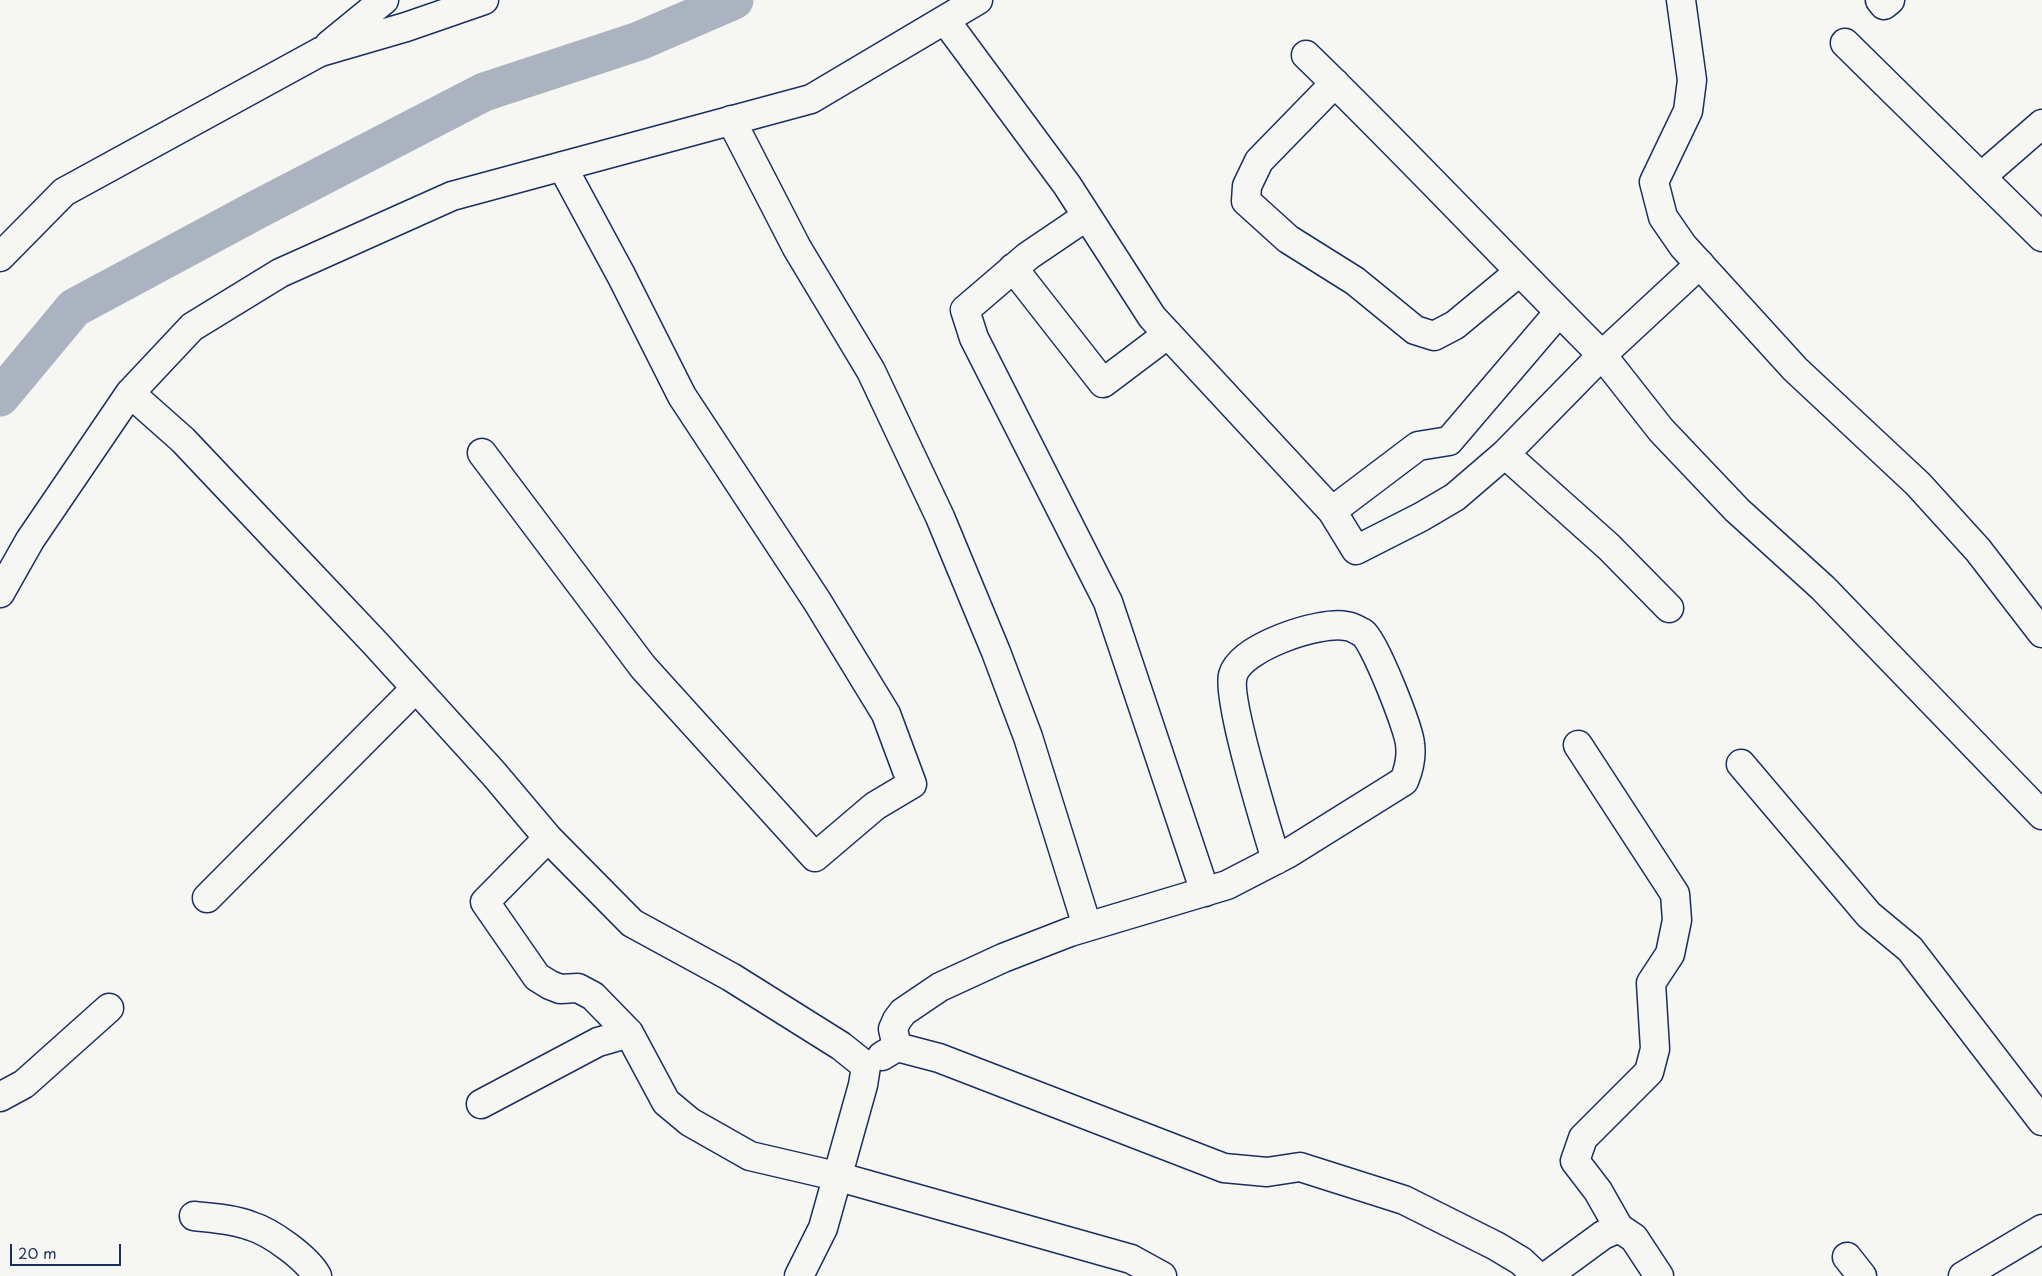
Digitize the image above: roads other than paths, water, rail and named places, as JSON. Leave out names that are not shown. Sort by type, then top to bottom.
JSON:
[{"type":"street","points":[[0,257],[64,192],[320,52],[384,0]]},
{"type":"street","points":[[320,52],[406,27],[484,0]]},
{"type":"street","points":[[0,593],[30,540],[130,393],[192,327],[280,274],[452,196],[811,99],[978,0]]},
{"type":"street","points":[[1681,0],[1692,80],[1688,111],[1654,182],[1664,217],[1683,246],[1795,369],[1931,499],[1978,550],[2042,632]]},
{"type":"street","points":[[1880,0],[1884,5],[1890,0]]},
{"type":"street","points":[[945,20],[1067,185],[1152,317],[1332,510],[1356,550],[1421,517],[1455,497],[1505,454],[1602,355],[1700,264]]},
{"type":"street","points":[[1845,43],[2042,237]]},
{"type":"street","points":[[1306,55],[1602,355],[1661,430],[1730,502],[1823,588],[2042,815]]},
{"type":"street","points":[[1335,83],[1259,161],[1247,186],[1246,202],[1288,239],[1355,281],[1415,330],[1434,336],[1455,325],[1519,272]]},
{"type":"street","points":[[731,120],[797,248],[871,371],[940,517],[996,652],[1028,737],[1087,926]]},
{"type":"street","points":[[1981,177],[2042,124]]},
{"type":"street","points":[[482,453],[643,667],[815,857],[875,806],[912,784],[886,714],[817,601],[682,396],[622,275],[562,166]]},
{"type":"street","points":[[1087,216],[1013,268],[965,310],[974,338],[1108,602],[1205,892]]},
{"type":"street","points":[[1013,268],[1104,384],[1168,334]]},
{"type":"street","points":[[1332,510],[1418,446],[1449,442],[1560,312]]},
{"type":"street","points":[[130,393],[183,440],[416,688],[494,774],[548,838],[632,923],[731,977],[841,1046],[866,1066]]},
{"type":"street","points":[[1505,454],[1609,547],[1669,608]]},
{"type":"street","points":[[897,1047],[894,1030],[897,1020],[903,1012],[940,987],[1003,958],[1087,926],[1227,885],[1276,860],[1404,781],[1410,767],[1410,743],[1395,694],[1365,634],[1347,626],[1320,627],[1265,646],[1241,661],[1232,676],[1238,721],[1276,860]]},
{"type":"street","points":[[207,898],[416,688]]},
{"type":"street","points":[[1578,745],[1675,894],[1677,920],[1670,954],[1651,983],[1655,1050],[1650,1072],[1583,1138],[1575,1162],[1598,1191],[1619,1228],[1634,1238],[1659,1276]]},
{"type":"street","points":[[1741,764],[1869,915],[1910,949],[2042,1121]]},
{"type":"street","points":[[548,838],[485,902],[537,978],[550,986],[560,989],[578,988],[593,996],[629,1033],[666,1102],[690,1122],[750,1156],[836,1176],[1132,1259],[1162,1276]]},
{"type":"street","points":[[0,1097],[24,1084],[109,1008]]},
{"type":"street","points":[[481,1104],[598,1042],[629,1033]]},
{"type":"street","points":[[866,1066],[897,1047],[939,1058],[1224,1168],[1267,1172],[1300,1167],[1404,1200],[1496,1246],[1521,1261],[1537,1276]]},
{"type":"street","points":[[799,1276],[823,1228],[836,1176],[864,1085],[866,1066]]},
{"type":"street","points":[[194,1216],[252,1226],[282,1243],[312,1265],[317,1276]]},
{"type":"street","points":[[1547,1276],[1602,1236],[1619,1228]]},
{"type":"street","points":[[1963,1276],[2042,1230]]},
{"type":"waterway","points":[[0,397],[74,308],[260,208],[484,92],[639,41],[734,0]]}]
